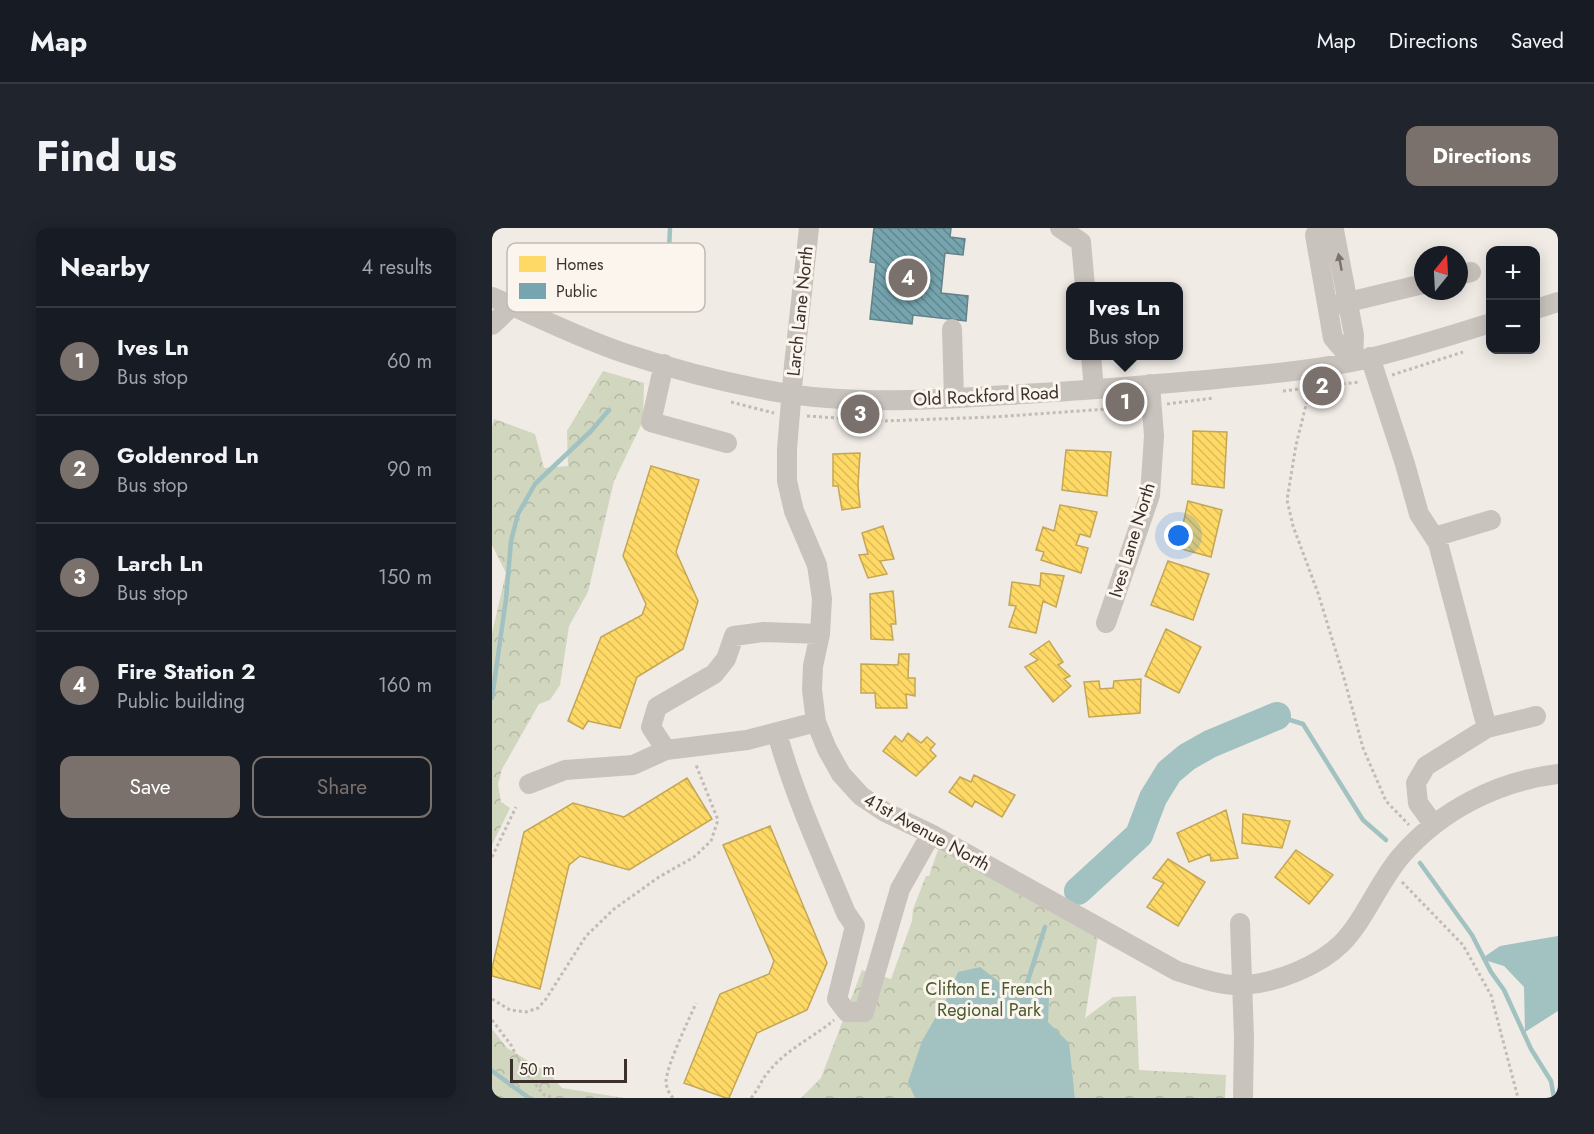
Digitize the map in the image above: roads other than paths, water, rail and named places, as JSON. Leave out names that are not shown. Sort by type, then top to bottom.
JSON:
[{"type":"street","name":"Larch Lane North","points":[[792,394],[809,228]]},
{"type":"street","points":[[1060,228],[1082,242],[1085,282]]},
{"type":"street","points":[[1319,228],[1316,234],[1333,338],[1362,359]]},
{"type":"street","points":[[1331,228],[1334,230],[1354,335],[1405,464],[1419,514],[1438,543],[1487,728]]},
{"type":"street","points":[[1328,307],[1414,286]]},
{"type":"street","name":"Old Rockford Road","points":[[492,297],[507,304]]},
{"type":"street","points":[[1540,308],[1558,302]]},
{"type":"street","points":[[492,326],[507,311]]},
{"type":"street","name":"Old Rockford Road","points":[[526,312],[604,346],[740,385],[792,394],[902,400],[1094,389],[1245,376],[1316,367],[1362,359],[1486,324]]},
{"type":"street","points":[[952,329],[954,398]]},
{"type":"street","points":[[1091,360],[1094,389]]},
{"type":"street","points":[[664,364],[651,422],[727,443]]},
{"type":"street","name":"Ives Lane North","points":[[1106,623],[1150,495],[1154,436],[1150,384]]},
{"type":"street","name":"41st Avenue North","points":[[792,394],[788,481],[794,511],[817,565],[822,599],[820,634],[813,678],[816,722],[841,774],[861,796],[885,812],[931,834],[1177,971],[1205,980],[1243,986],[1297,972],[1323,958],[1342,942],[1360,919],[1391,870],[1427,830],[1467,803],[1496,788],[1536,776],[1558,774]]},
{"type":"street","points":[[1434,537],[1491,520]]},
{"type":"street","points":[[666,750],[651,727],[657,707],[714,674],[726,659],[734,636],[764,632],[820,634]]},
{"type":"street","points":[[1427,830],[1416,783],[1426,766],[1487,728],[1536,716]]},
{"type":"street","points":[[529,784],[565,770],[633,765],[666,750],[747,740],[816,722]]},
{"type":"street","points":[[777,733],[788,773],[803,812],[846,913],[855,926],[837,999],[847,1012],[864,1012],[900,889],[931,834]]},
{"type":"street","points":[[1240,923],[1243,986],[1243,1098]]},
{"type":"water","points":[[1558,936],[1558,1011],[1525,1032],[1524,987],[1504,966],[1481,959],[1500,946]]},
{"type":"water","points":[[980,967],[1019,997],[1035,988],[1049,998],[1048,1022],[1069,1043],[1075,1098],[915,1098],[908,1082],[922,1041],[948,996],[958,972]]},
{"type":"waterway","points":[[669,243],[670,228]]},
{"type":"waterway","points":[[492,698],[506,599],[511,541],[518,514],[535,484],[591,431],[609,410]]},
{"type":"waterway","points":[[1277,716],[1303,724],[1363,820],[1386,840]]},
{"type":"waterway","points":[[1078,891],[1139,835],[1153,798],[1169,772],[1187,757],[1210,744],[1277,716]]},
{"type":"waterway","points":[[1420,863],[1472,935],[1491,972],[1504,990],[1531,1049],[1551,1081],[1554,1098]]},
{"type":"waterway","points":[[1022,999],[1045,927]]},
{"type":"waterway","points":[[492,1071],[529,1098]]},
{"type":"place","name":"Fire Station 2","points":[[908,278]]},
{"type":"place","name":"Goldenrod Ln","points":[[1322,386]]},
{"type":"place","name":"Ives Ln","points":[[1125,402]]},
{"type":"place","name":"Larch Ln","points":[[860,414]]},
{"type":"park label","name":"Clifton E. French Regional Park","points":[[989,999]]}]
